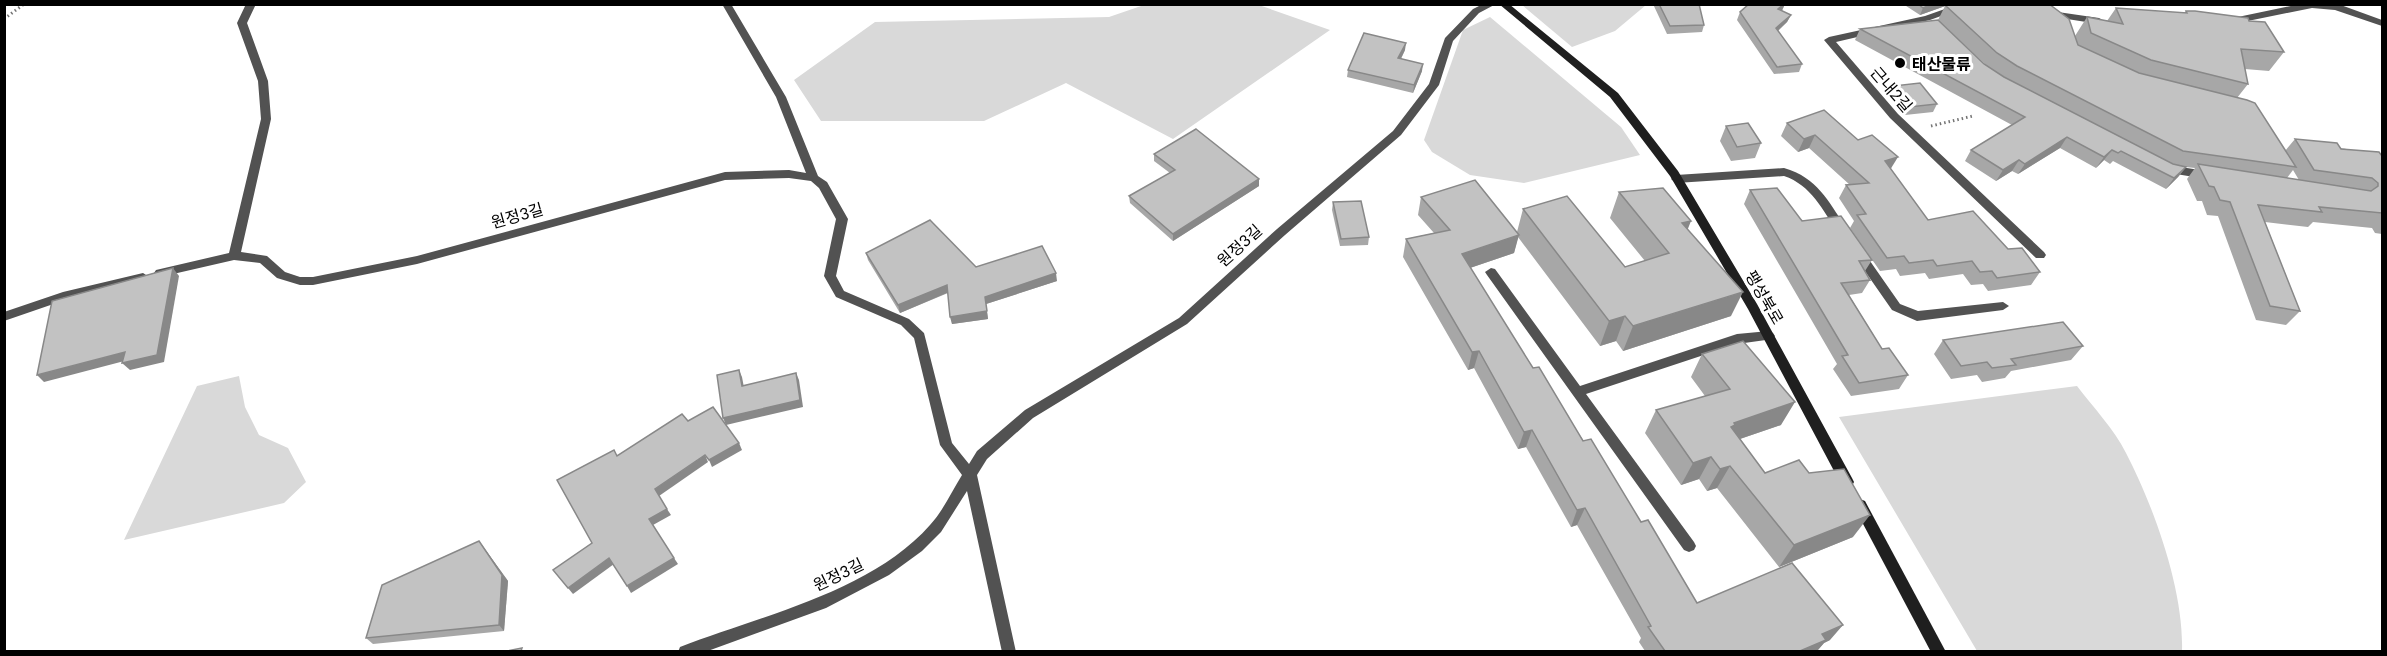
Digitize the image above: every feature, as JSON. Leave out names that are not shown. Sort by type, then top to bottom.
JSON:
[{"type":"street","points":[[234,256],[266,119],[263,81],[242,23],[251,4]]},
{"type":"street","points":[[726,4],[781,97],[814,178],[823,185],[842,219],[830,276],[840,294],[905,322],[920,336],[946,445],[970,475],[1009,651]]},
{"type":"street","name":"원정3길","points":[[685,651],[820,603],[884,571],[936,528],[981,455],[1029,414],[1183,321],[1281,231],[1397,133],[1434,85],[1448,40],[1458,26],[1476,11],[1492,4]]},
{"type":"street","name":"팽성북로","points":[[1503,4],[1614,95],[1676,179],[1769,336],[1939,651]]},
{"type":"street","name":"근내2길","points":[[1970,4],[1931,22],[1829,39],[1910,132],[2040,255]]},
{"type":"street","points":[[2222,22],[2312,5],[2336,7],[2382,22]]},
{"type":"street","points":[[2036,10],[2065,21],[2106,21]]},
{"type":"street","points":[[2160,165],[2170,170],[2217,177]]},
{"type":"street","points":[[1676,179],[1784,172],[1800,176],[1808,182],[1896,307],[1917,316],[2003,306]]},
{"type":"street","name":"원정3길","points":[[4,317],[63,296],[234,256],[263,259],[281,275],[300,281],[313,281],[429,258],[724,176],[789,174],[814,178]]},
{"type":"street","points":[[1491,272],[1689,546]]},
{"type":"street","points":[[1577,392],[1737,339],[1769,336]]},
{"type":"path","points":[[4,19],[24,4]]},
{"type":"path","points":[[1910,132],[1973,116]]},
{"type":"shaded area","points":[[1256,4],[1330,30],[1173,139],[1066,83],[984,121],[821,121],[794,80],[875,22],[1109,17],[1144,5]]},
{"type":"shaded area","points":[[1522,5],[1646,5],[1615,31],[1572,47]]},
{"type":"shaded area","points":[[1490,17],[1621,127],[1640,155],[1524,183],[1470,175],[1432,152],[1424,140],[1463,30]]},
{"type":"shaded area","points":[[239,376],[245,407],[259,435],[288,448],[306,482],[284,503],[124,540],[197,386]]},
{"type":"shaded area","points":[[2077,386],[2121,444],[2157,523],[2173,576],[2181,627],[2182,651],[1977,651],[1839,417]]},
{"type":"building","points":[[1659,4],[1699,4],[1704,25],[1670,26]]},
{"type":"building","points":[[1749,4],[1784,4],[1778,9],[1791,15],[1776,28],[1802,64],[1777,67],[1740,12]]},
{"type":"building","points":[[1918,4],[1932,4],[1923,8]]},
{"type":"building","points":[[1950,4],[2049,4],[2069,19],[2078,45],[2139,73],[2255,103],[2296,167],[2183,151],[2017,66],[1997,53],[1946,6]]},
{"type":"building","points":[[2116,8],[2187,13],[2186,11],[2195,11],[2265,22],[2284,52],[2241,49],[2248,84],[2151,60],[2091,33],[2087,17],[2123,24]]},
{"type":"building","points":[[1938,20],[1984,64],[2004,77],[2173,164],[2186,167],[2174,178],[2121,151],[2118,153],[2112,150],[2104,157],[2067,137],[2025,164],[2019,160],[2003,170],[1971,150],[2025,117],[1860,29]]},
{"type":"building","points":[[1364,33],[1406,43],[1398,58],[1423,64],[1414,85],[1348,70]]},
{"type":"building","points":[[1920,83],[1937,104],[1909,107],[1893,86]]},
{"type":"building","points":[[1824,110],[1858,140],[1872,135],[1898,157],[1885,161],[1928,220],[1973,211],[2008,249],[2022,248],[2040,272],[1997,278],[1992,271],[1980,272],[1972,261],[1937,266],[1933,260],[1909,263],[1904,256],[1887,258],[1857,215],[1866,214],[1846,185],[1869,183],[1815,135],[1804,139],[1787,123]]},
{"type":"building","points":[[1748,123],[1761,143],[1737,147],[1726,126]]},
{"type":"building","points":[[1196,129],[1259,179],[1173,234],[1129,196],[1175,170],[1154,154]]},
{"type":"building","points":[[2295,139],[2337,143],[2341,149],[2379,152],[2382,156],[2382,213],[2319,207],[2322,212],[2258,205],[2300,311],[2270,306],[2230,202],[2220,200],[2214,187],[2209,186],[2198,164],[2371,191],[2378,186],[2372,178],[2314,170]]},
{"type":"building","points":[[1475,180],[1519,235],[1462,254],[1533,368],[1539,367],[1583,441],[1591,439],[1641,522],[1648,520],[1697,603],[1792,563],[1843,625],[1822,634],[1826,640],[1800,651],[1665,651],[1648,627],[1651,626],[1585,508],[1577,510],[1532,430],[1524,432],[1479,351],[1472,352],[1406,239],[1450,230],[1421,197]]},
{"type":"building","points":[[1663,188],[1691,221],[1682,223],[1743,292],[1633,326],[1625,316],[1609,321],[1523,209],[1567,196],[1625,267],[1669,253],[1619,192]]},
{"type":"building","points":[[1777,188],[1802,221],[1841,216],[1872,260],[1859,261],[1870,280],[1841,283],[1882,349],[1889,348],[1908,375],[1859,383],[1842,356],[1848,355],[1750,190]]},
{"type":"building","points":[[1361,201],[1369,237],[1341,239],[1333,202]]},
{"type":"building","points":[[930,220],[976,267],[1042,246],[1056,273],[985,297],[987,311],[950,317],[947,285],[898,305],[866,253]]},
{"type":"building","points":[[173,268],[157,355],[122,363],[125,352],[37,375],[52,301]]},
{"type":"building","points":[[2063,322],[2083,346],[2011,359],[2016,365],[1992,368],[1987,362],[1961,366],[1943,340]]},
{"type":"building","points":[[1743,341],[1795,402],[1734,423],[1735,425],[1731,427],[1765,473],[1799,460],[1809,473],[1844,469],[1870,515],[1794,545],[1730,466],[1720,469],[1711,457],[1693,463],[1656,410],[1730,389],[1702,354]]},
{"type":"building","points":[[739,370],[742,386],[796,373],[800,400],[723,418],[717,375]]},
{"type":"building","points":[[713,407],[739,443],[709,460],[705,455],[655,489],[667,509],[649,519],[674,558],[627,586],[609,558],[568,588],[553,570],[592,543],[557,480],[614,450],[617,456],[682,414],[688,421]]},
{"type":"building","points":[[479,541],[502,575],[499,625],[366,638],[382,585]]},
{"type":"place","name":"태산물류","points":[[1900,63]]}]
